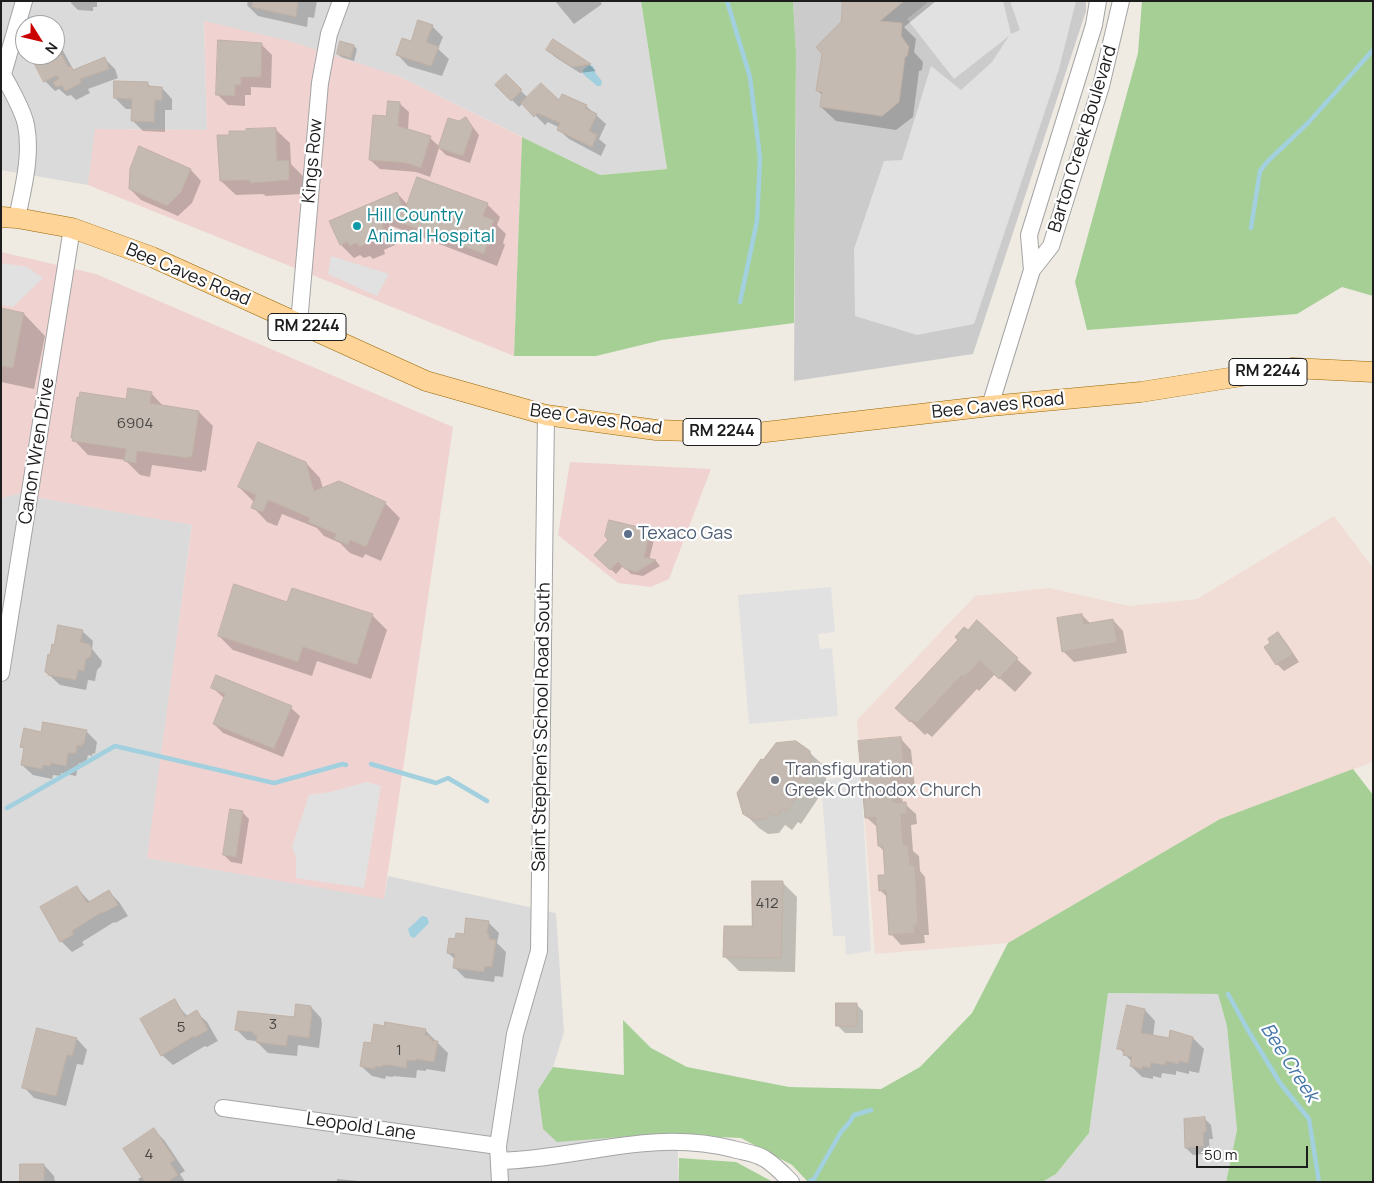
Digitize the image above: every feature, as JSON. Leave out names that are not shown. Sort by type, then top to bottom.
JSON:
[{"type":"main road","name":"Bee Caves Road","points":[[9,218],[72,228],[152,258],[300,323],[426,382],[546,416],[656,430],[757,433],[990,406],[1141,392],[1292,368],[1373,372]]},
{"type":"street","points":[[9,218],[26,165],[28,143],[26,123],[2,73],[24,1]]},
{"type":"street","name":"Kings Row","points":[[300,323],[320,83],[329,34],[341,1]]},
{"type":"street","name":"Barton Creek Boulevard","points":[[990,406],[1032,270],[1050,246],[1101,86],[1121,1]]},
{"type":"street","points":[[1097,8],[1118,18]]},
{"type":"street","name":"Barton Creek Boulevard","points":[[1032,270],[1029,235],[1094,25],[1097,8]]},
{"type":"street","name":"Canon Wren Drive","points":[[1,673],[72,228]]},
{"type":"street","name":"Saint Stephen's School Road South","points":[[500,1182],[498,1154],[516,1034],[539,951],[546,416]]},
{"type":"street","name":"Leopold Lane","points":[[223,1108],[529,1159],[617,1145],[668,1141],[699,1142],[722,1146],[764,1158],[791,1182]]},
{"type":"shaded area","points":[[1,1],[641,1],[667,169],[600,175],[398,76],[204,21],[207,130],[96,129],[88,185],[1,170]]},
{"type":"shaded area","points":[[793,1],[1086,1],[1086,11],[973,354],[794,381],[796,52]]},
{"type":"shaded area","points":[[929,1],[1003,1],[1011,34],[1020,30],[1010,1],[1076,1],[1059,69],[974,324],[917,335],[855,316],[854,249],[884,161],[902,160],[931,66],[961,90],[992,62],[1009,36],[954,79],[907,19]]},
{"type":"shaded area","points":[[204,21],[289,41],[398,76],[522,137],[514,356],[88,185],[95,129],[207,130]]},
{"type":"shaded area","points":[[1,252],[96,274],[453,427],[384,899],[147,858],[192,525],[17,494],[1,498]]},
{"type":"shaded area","points":[[331,256],[389,274],[377,296],[328,274]]},
{"type":"shaded area","points":[[1,263],[27,267],[43,278],[13,307],[1,305]]},
{"type":"shaded area","points":[[570,462],[711,469],[669,579],[651,587],[618,583],[558,535]]},
{"type":"shaded area","points":[[17,494],[192,524],[148,858],[384,898],[388,876],[556,913],[564,1032],[553,1067],[538,1090],[660,1134],[677,1135],[679,1182],[1,1182],[1,498]]},
{"type":"shaded area","points":[[1334,516],[1373,568],[1373,762],[1220,819],[1008,943],[875,954],[857,720],[975,596],[1049,588],[1129,606],[1197,599]]},
{"type":"shaded area","points":[[831,587],[835,632],[818,634],[820,649],[832,648],[838,716],[749,724],[738,595]]},
{"type":"shaded area","points":[[861,774],[871,951],[846,955],[845,936],[833,936],[821,781]]},
{"type":"shaded area","points":[[367,782],[381,786],[364,888],[296,878],[296,857],[292,847],[309,795],[330,792]]},
{"type":"shaded area","points":[[1108,993],[1218,994],[1227,1026],[1237,1130],[1226,1182],[1042,1182],[1056,1174],[1089,1133]]},
{"type":"green space","points":[[641,1],[793,1],[796,52],[794,323],[662,340],[596,356],[514,356],[522,137],[600,175],[667,169]]},
{"type":"green space","points":[[1142,1],[1373,1],[1373,296],[1342,287],[1297,314],[1087,330],[1075,282],[1138,53]]},
{"type":"green space","points":[[1353,769],[1373,795],[1373,1182],[1226,1182],[1237,1130],[1227,1026],[1218,994],[1108,993],[1089,1133],[1056,1174],[1042,1182],[808,1182],[792,1165],[741,1138],[660,1134],[557,1142],[543,1129],[538,1090],[553,1067],[624,1075],[623,1020],[651,1048],[687,1067],[789,1087],[881,1089],[920,1067],[972,1013],[1008,943],[1220,819]]},
{"type":"green space","points":[[679,1158],[736,1162],[773,1182],[679,1182]]},
{"type":"water","points":[[589,65],[593,66],[596,74],[602,81],[601,86],[597,86],[583,74],[583,70]]},
{"type":"water","points":[[422,916],[427,917],[429,923],[414,938],[410,936],[408,929]]},
{"type":"building","points":[[253,1],[298,1],[296,17],[252,7]]},
{"type":"building","points":[[843,1],[904,1],[880,21],[902,23],[901,36],[909,47],[905,57],[899,102],[882,116],[820,107],[822,92],[816,91],[822,54],[816,47],[841,22]]},
{"type":"building","points":[[418,20],[433,25],[426,42],[439,47],[431,66],[396,55],[402,38],[411,41]]},
{"type":"building","points":[[553,39],[591,64],[572,67],[546,50]]},
{"type":"building","points":[[218,40],[262,43],[261,77],[241,77],[241,85],[235,85],[235,96],[216,95]]},
{"type":"building","points":[[340,41],[354,45],[351,58],[337,54]]},
{"type":"building","points":[[105,57],[109,69],[80,79],[81,83],[65,91],[62,85],[56,87],[53,82],[59,79],[57,75],[44,82],[35,65],[65,65],[65,61],[68,67],[71,66],[73,70]]},
{"type":"building","points":[[506,74],[522,90],[511,101],[495,85]]},
{"type":"building","points":[[114,81],[148,82],[148,86],[162,87],[162,100],[155,100],[154,122],[131,121],[132,99],[114,98]]},
{"type":"building","points":[[541,83],[559,100],[562,94],[587,105],[585,108],[597,114],[589,131],[597,135],[592,147],[557,130],[560,123],[537,113],[534,117],[521,103]]},
{"type":"building","points":[[388,101],[400,102],[398,126],[431,136],[421,168],[406,163],[369,160],[373,115],[386,116]]},
{"type":"building","points":[[466,117],[473,128],[463,156],[438,148],[448,118],[459,121]]},
{"type":"building","points":[[276,128],[277,161],[289,160],[289,180],[250,183],[250,180],[220,181],[217,135],[229,135],[229,131]]},
{"type":"building","points":[[139,146],[191,169],[181,192],[167,206],[129,189],[130,169]]},
{"type":"building","points":[[417,177],[488,203],[483,216],[494,220],[484,254],[378,214],[385,231],[371,237],[373,241],[359,247],[357,243],[349,246],[348,242],[340,245],[329,221],[397,192],[404,212]]},
{"type":"building","points":[[1,308],[24,313],[13,368],[1,366]]},
{"type":"building","points":[[128,388],[152,392],[150,403],[199,411],[192,457],[137,451],[136,463],[124,461],[126,449],[72,441],[77,397],[79,398],[80,392],[126,399]]},
{"type":"building","points":[[258,442],[306,462],[314,491],[339,481],[386,502],[366,547],[350,540],[348,545],[334,539],[336,534],[308,522],[310,518],[268,500],[263,512],[251,508],[256,495],[238,487]]},
{"type":"building","points":[[609,520],[651,530],[644,557],[656,560],[637,572],[625,569],[618,562],[610,570],[594,555],[608,540],[605,536]]},
{"type":"building","points":[[234,584],[287,602],[292,588],[373,614],[357,665],[303,647],[298,662],[218,636]]},
{"type":"building","points":[[1082,614],[1084,624],[1113,619],[1117,642],[1062,652],[1057,618]]},
{"type":"building","points":[[977,620],[1018,658],[999,679],[980,661],[964,677],[962,675],[917,723],[912,720],[910,722],[895,708],[958,640],[955,637],[964,627],[968,630]]},
{"type":"building","points":[[58,625],[83,630],[80,642],[89,644],[92,649],[91,656],[86,659],[84,671],[78,670],[76,680],[48,675],[45,672],[48,654],[50,655],[52,644],[54,645]]},
{"type":"building","points":[[1278,632],[1293,654],[1276,665],[1264,647],[1270,643],[1268,639]]},
{"type":"building","points":[[216,675],[292,706],[274,749],[213,724],[225,694],[211,688]]},
{"type":"building","points":[[43,722],[87,730],[84,744],[82,743],[82,746],[77,745],[76,753],[68,753],[66,766],[51,763],[50,766],[43,765],[42,769],[21,765],[24,748],[20,747],[24,728],[41,732]]},
{"type":"building","points":[[901,737],[905,777],[891,778],[893,803],[906,802],[907,814],[901,814],[903,845],[908,844],[910,865],[915,865],[918,925],[914,925],[915,933],[889,935],[886,890],[879,891],[878,875],[885,875],[883,846],[878,846],[876,817],[865,818],[858,741]]},
{"type":"building","name":"Transfiguration Greek Orthodox Church","points":[[796,741],[810,751],[813,771],[787,811],[783,808],[777,817],[770,812],[765,819],[753,820],[743,814],[737,793],[761,759],[763,760],[776,743]]},
{"type":"building","points":[[230,809],[243,811],[236,857],[223,855]]},
{"type":"building","points":[[752,881],[783,881],[781,958],[723,957],[724,926],[752,926]]},
{"type":"building","points":[[77,886],[87,903],[109,890],[118,905],[102,912],[72,931],[74,934],[60,942],[40,907]]},
{"type":"building","points":[[466,918],[489,921],[487,933],[489,934],[489,939],[496,940],[492,967],[485,966],[484,972],[453,968],[455,954],[447,953],[449,938],[455,939],[456,933],[464,934]]},
{"type":"building","points":[[175,999],[185,1017],[197,1010],[208,1030],[194,1036],[161,1056],[140,1019]]},
{"type":"building","points":[[836,1003],[857,1003],[857,1026],[836,1026]]},
{"type":"building","points":[[296,1004],[311,1006],[309,1038],[288,1035],[286,1046],[256,1042],[257,1035],[253,1034],[253,1032],[235,1030],[238,1011],[294,1017]]},
{"type":"building","points":[[1127,1005],[1145,1009],[1141,1033],[1169,1038],[1170,1030],[1193,1037],[1188,1063],[1179,1061],[1178,1064],[1166,1061],[1165,1065],[1151,1063],[1150,1068],[1142,1066],[1142,1069],[1130,1066],[1132,1057],[1123,1055],[1124,1050],[1117,1049]]},
{"type":"building","points":[[385,1022],[426,1029],[425,1035],[430,1036],[432,1041],[438,1041],[434,1062],[416,1059],[415,1061],[407,1060],[406,1068],[383,1065],[382,1067],[375,1066],[375,1069],[360,1066],[364,1042],[371,1043],[374,1024],[384,1026]]},
{"type":"building","points":[[37,1028],[77,1038],[72,1056],[67,1055],[56,1096],[22,1088]]},
{"type":"building","points":[[1205,1117],[1206,1132],[1203,1132],[1204,1146],[1185,1148],[1184,1119]]},
{"type":"building","points":[[154,1128],[175,1160],[170,1163],[178,1175],[168,1182],[145,1182],[123,1149]]},
{"type":"building","points":[[20,1164],[44,1164],[44,1182],[20,1182]]},
{"type":"waterway","points":[[727,1],[750,77],[760,158],[757,221],[740,302]]},
{"type":"waterway","points":[[1251,228],[1260,171],[1308,123],[1373,50]]},
{"type":"waterway","points":[[7,808],[115,746],[274,783],[343,764],[346,765]]},
{"type":"waterway","points":[[371,764],[436,783],[448,778],[487,801]]},
{"type":"waterway","name":"Bee Creek","points":[[1228,994],[1280,1083],[1309,1119],[1319,1182]]},
{"type":"waterway","points":[[809,1182],[814,1179],[841,1132],[854,1115],[871,1110]]},
{"type":"place","name":"Hill Country Animal Hospital","points":[[357,226]]},
{"type":"place","name":"Texaco Gas","points":[[628,534]]},
{"type":"place","name":"Transfiguration Greek Orthodox Church","points":[[775,780]]}]
